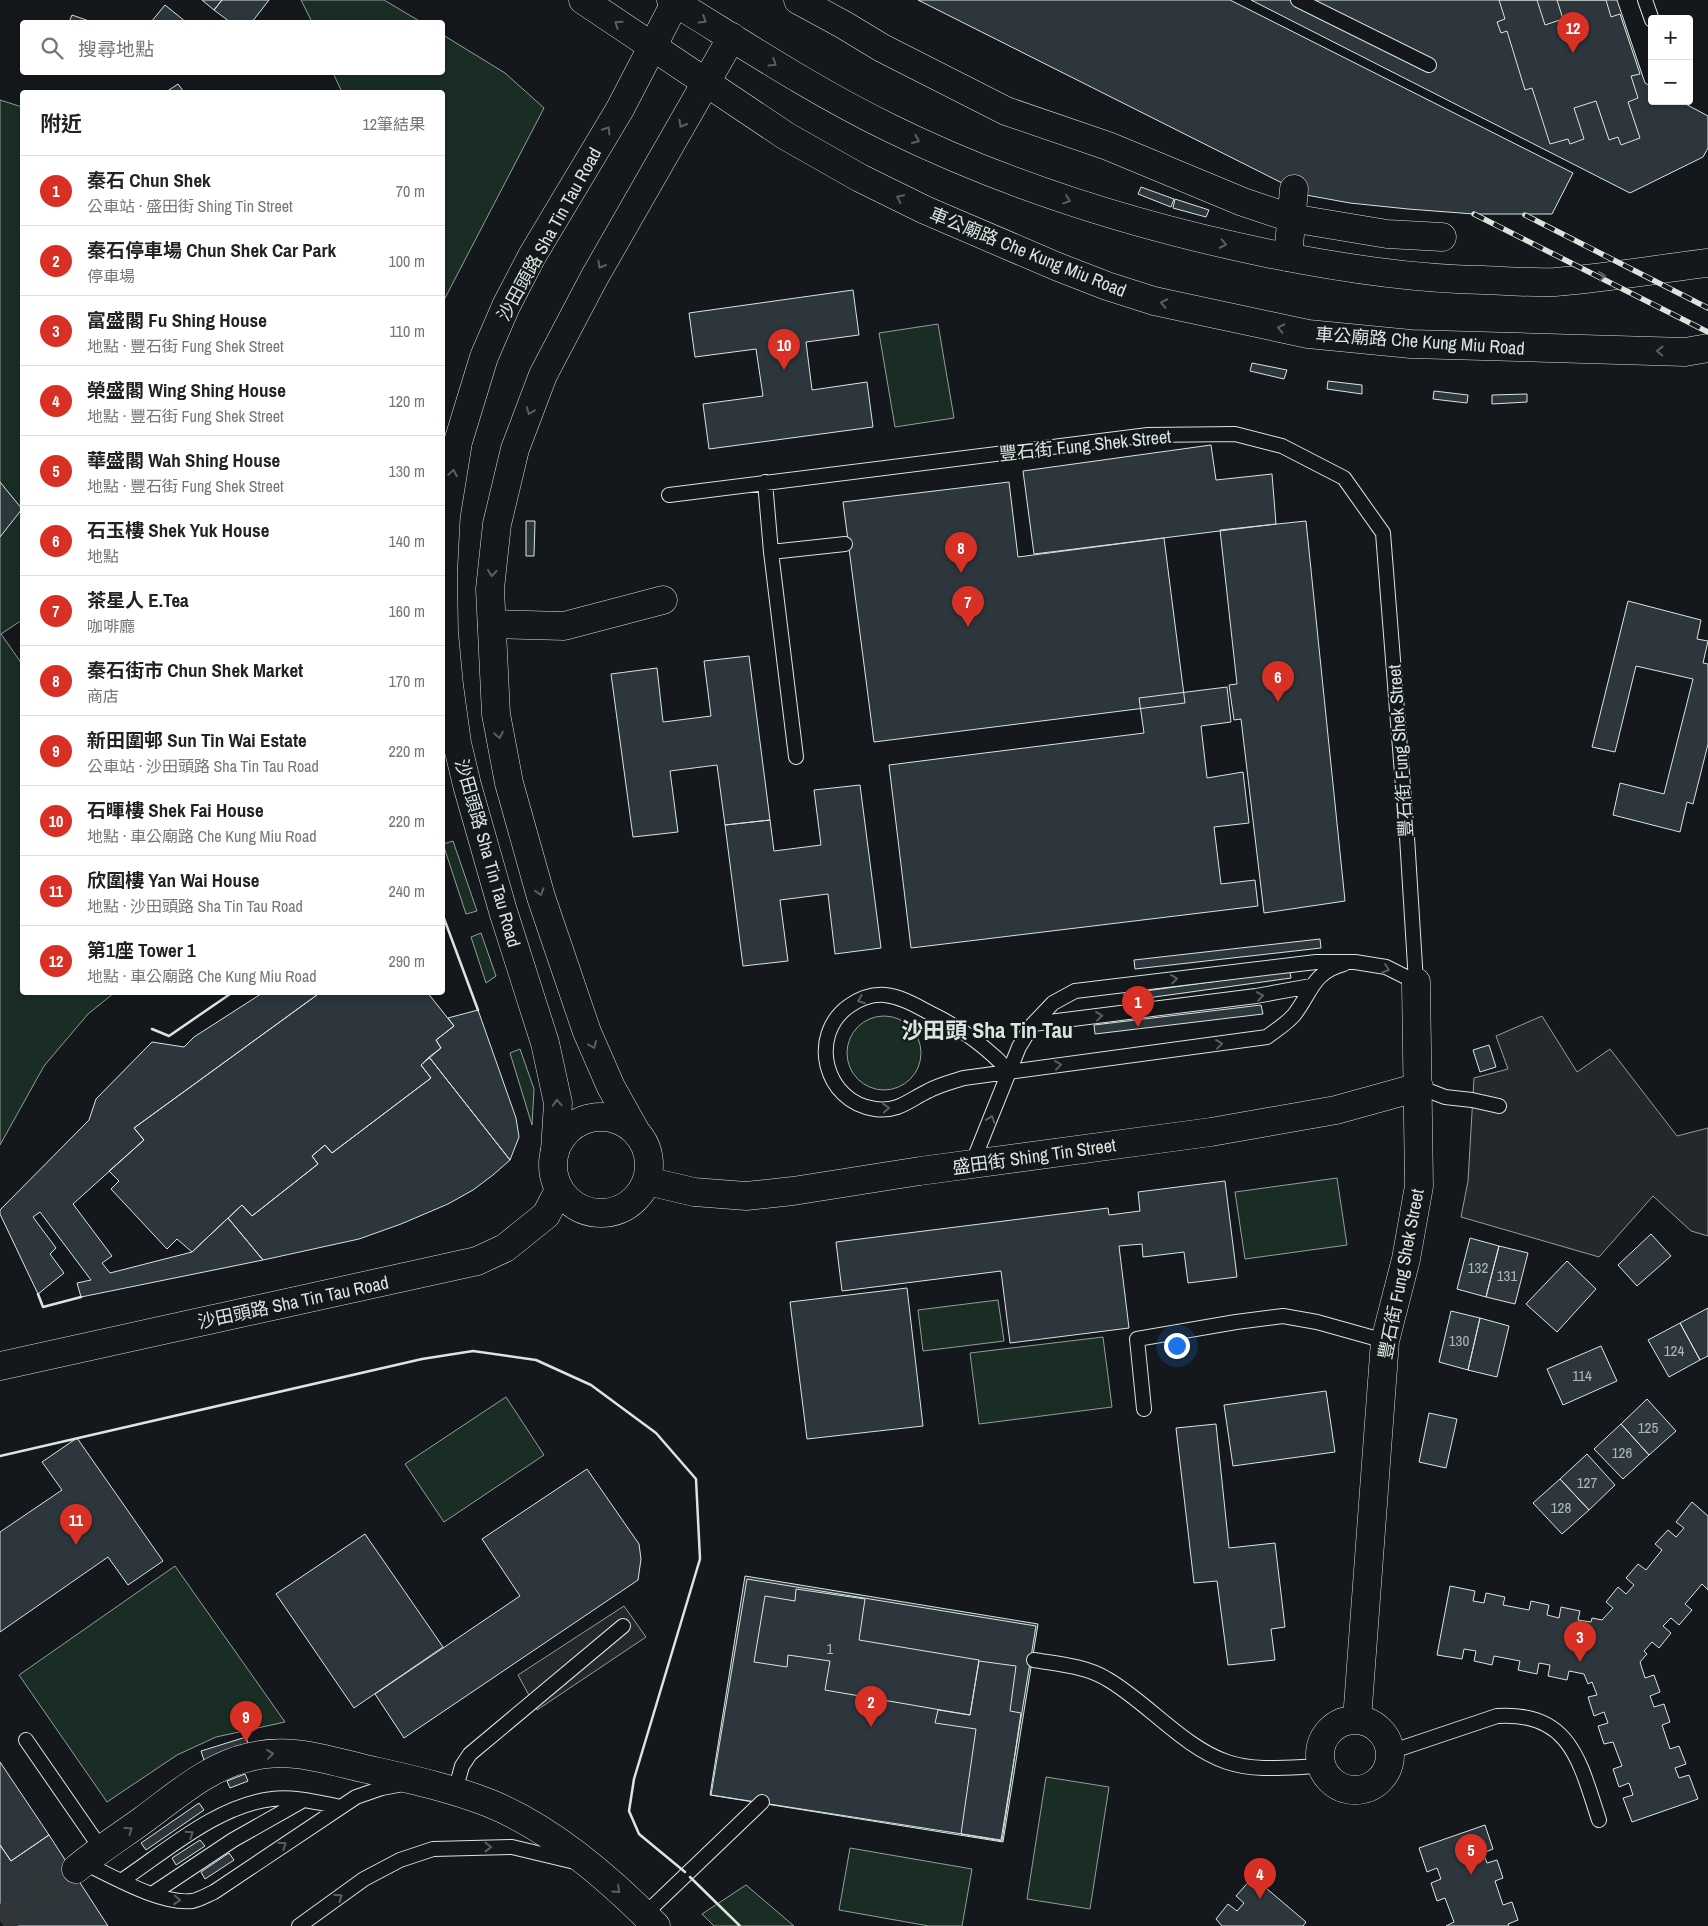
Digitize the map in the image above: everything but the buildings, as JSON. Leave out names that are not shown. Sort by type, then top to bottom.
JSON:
[{"type":"street","name":"車公廟路 Che Kung Miu Road","points":[[583,0],[799,144],[876,186],[926,210],[1058,268],[1107,286],[1154,300],[1308,334],[1411,344],[1685,352],[1708,348]]},
{"type":"street","points":[[798,0],[882,48],[1006,111],[1108,146],[1243,202],[1291,218],[1386,234],[1442,237]]},
{"type":"street","name":"沙田頭路 Sha Tin Tau Road","points":[[445,535],[446,516],[458,442],[484,357],[506,306],[532,256],[620,109],[676,1]]},
{"type":"street","points":[[676,1],[792,74],[888,127],[972,166],[1076,204],[1208,241],[1352,270],[1447,280],[1554,282],[1708,263]]},
{"type":"street","points":[[559,1190],[569,1201],[582,1209],[592,1212],[612,1212],[631,1203],[644,1189],[650,1163],[649,1154],[611,1087],[587,1032],[541,897],[508,783],[496,714],[490,588],[497,524],[515,450],[543,375],[594,278],[732,37]]},
{"type":"street","points":[[1288,257],[1294,189]]},
{"type":"street","points":[[492,624],[564,626],[664,600]]},
{"type":"street","name":"沙田頭路 Sha Tin Tau Road","points":[[0,1366],[477,1261],[505,1248],[546,1215],[559,1190],[554,1178],[558,1103],[545,1043],[500,902],[467,785],[457,743],[445,643]]},
{"type":"street","name":"豐石街 Fung Shek Street","points":[[1357,1720],[1385,1341],[1406,1260],[1419,1186],[1416,982]]},
{"type":"street","name":"盛田街 Shing Tin Street","points":[[647,1181],[694,1192],[746,1196],[793,1191],[972,1164],[1211,1132],[1336,1110],[1419,1087]]},
{"type":"street","points":[[555,1151],[567,1131],[583,1120],[602,1117],[620,1120],[635,1130]]},
{"type":"street","points":[[1357,1720],[1376,1727],[1388,1742],[1390,1764],[1385,1774],[1377,1782],[1368,1788],[1356,1790],[1345,1788],[1327,1776],[1322,1766],[1320,1754],[1322,1743],[1327,1733],[1335,1726],[1346,1721],[1357,1720]]},
{"type":"street","points":[[87,1861],[199,1779],[223,1765],[251,1756],[288,1752],[320,1757],[416,1781],[455,1791],[492,1804],[542,1830],[590,1865],[650,1920]]},
{"type":"lane","points":[[1298,0],[1429,65]]},
{"type":"lane","points":[[1645,0],[1650,15]]},
{"type":"lane","name":"豐石街 Fung Shek Street","points":[[669,495],[1148,435],[1234,434],[1282,446],[1344,478],[1383,532],[1407,837],[1416,982]]},
{"type":"lane","points":[[766,482],[771,552],[796,757]]},
{"type":"lane","points":[[771,552],[845,544]]},
{"type":"lane","points":[[972,1164],[1019,1047],[1033,1024],[1053,1003],[1075,991],[1316,962],[1355,962],[1386,967],[1416,982]]},
{"type":"lane","points":[[1010,1072],[991,1051],[967,1034],[941,1018],[896,997],[868,996],[855,1002],[835,1019],[825,1043],[826,1065],[835,1084],[846,1096],[859,1104],[875,1109],[892,1109],[908,1103],[939,1086],[964,1078],[1010,1072],[1267,1037],[1294,1015],[1311,986],[1320,976],[1334,967],[1355,962]]},
{"type":"lane","points":[[1033,1024],[1265,995],[1311,986]]},
{"type":"lane","points":[[1419,1087],[1445,1097],[1499,1106]]},
{"type":"lane","points":[[1144,1408],[1137,1339],[1284,1316],[1317,1322],[1385,1341]]},
{"type":"lane","points":[[455,1791],[462,1766],[470,1754],[623,1626]]},
{"type":"lane","points":[[1034,1660],[1080,1668],[1107,1678],[1198,1746],[1226,1762],[1260,1768],[1322,1766]]},
{"type":"lane","points":[[1390,1752],[1490,1718],[1513,1715],[1528,1717],[1542,1722],[1556,1731],[1569,1744],[1578,1758],[1599,1820]]},
{"type":"lane","points":[[26,1740],[87,1861],[121,1881],[172,1901],[193,1901],[214,1892],[356,1797],[382,1788],[416,1781]]},
{"type":"lane","points":[[121,1881],[218,1815],[246,1804],[274,1798],[341,1807]]},
{"type":"lane","points":[[152,1894],[233,1840],[302,1801]]},
{"type":"lane","points":[[650,1920],[676,1886],[762,1802]]},
{"type":"lane","points":[[299,1926],[364,1879],[400,1860],[433,1849],[512,1847],[590,1865]]},
{"type":"green space","points":[[301,0],[384,0],[418,20],[311,20]]},
{"type":"green space","points":[[445,36],[505,73],[544,108],[445,298],[445,90],[341,90],[334,75],[445,75]]},
{"type":"green space","points":[[0,100],[20,106],[20,621],[1,634],[20,661],[20,995],[112,995],[88,1014],[44,1066],[0,1145]]},
{"type":"green space","points":[[938,324],[954,418],[895,427],[879,333]]},
{"type":"green space","points":[[453,841],[477,911],[466,914],[445,850],[445,843]]},
{"type":"green space","points":[[481,933],[496,976],[486,983],[471,937]]},
{"type":"green space","points":[[877,1016],[891,1016],[905,1022],[915,1032],[921,1046],[919,1067],[905,1084],[891,1090],[877,1090],[863,1084],[853,1074],[847,1060],[847,1046],[853,1032],[863,1022]]},
{"type":"green space","points":[[520,1049],[534,1089],[532,1125],[510,1053]]},
{"type":"green space","points":[[1337,1178],[1347,1245],[1245,1259],[1235,1192]]},
{"type":"green space","points":[[998,1300],[1004,1341],[923,1351],[918,1310]]},
{"type":"green space","points":[[1103,1337],[1112,1407],[979,1424],[970,1353]]},
{"type":"green space","points":[[506,1397],[544,1455],[444,1522],[405,1464]]},
{"type":"green space","points":[[175,1566],[285,1722],[216,1737],[177,1755],[107,1802],[19,1675]]},
{"type":"green space","points":[[1046,1777],[1109,1787],[1090,1909],[1027,1899]]},
{"type":"green space","points":[[850,1848],[972,1869],[962,1926],[929,1926],[839,1910]]},
{"type":"green space","points":[[746,1885],[794,1926],[714,1926],[702,1914]]},
{"type":"shaded area","points":[[1542,1016],[1577,1072],[1610,1049],[1677,1136],[1708,1128],[1708,1236],[1691,1231],[1653,1196],[1599,1257],[1461,1217],[1468,1181],[1474,1078],[1508,1069],[1496,1036]]},
{"type":"shaded area","points":[[624,1606],[646,1637],[537,1710],[518,1675]]},
{"type":"tunnel","points":[[0,1921],[76,1869]]},
{"type":"railway","points":[[1474,214],[1708,332]]},
{"type":"railway","points":[[1525,215],[1708,308]]},
{"type":"wall","points":[[445,921],[478,1010]]},
{"type":"wall","points":[[152,1029],[169,1036],[229,995]]},
{"type":"wall","points":[[38,1294],[43,1307],[81,1297]]},
{"type":"wall","points":[[0,1456],[422,1359],[473,1351],[536,1360],[591,1385],[656,1433],[696,1479],[700,1559],[634,1779],[629,1811],[639,1834],[685,1872]]},
{"type":"wall","points":[[690,1877],[740,1926]]},
{"type":"place","name":"第1座 Tower 1","points":[[1573,53]]},
{"type":"place","name":"石暉樓 Shek Fai House","points":[[784,370]]},
{"type":"place","name":"秦石街市 Chun Shek Market","points":[[961,573]]},
{"type":"place","name":"茶星人 E.Tea","points":[[968,627]]},
{"type":"place","name":"石玉樓 Shek Yuk House","points":[[1278,702]]},
{"type":"place","name":"秦石 Chun Shek","points":[[1138,1027]]},
{"type":"place","name":"欣圍樓 Yan Wai House","points":[[76,1545]]},
{"type":"place","name":"富盛閣 Fu Shing House","points":[[1580,1662]]},
{"type":"place","name":"秦石停車場 Chun Shek Car Park","points":[[871,1727]]},
{"type":"place","name":"新田圍邨 Sun Tin Wai Estate","points":[[246,1742]]},
{"type":"place","name":"華盛閣 Wah Shing House","points":[[1471,1875]]},
{"type":"place","name":"榮盛閣 Wing Shing House","points":[[1260,1899]]},
{"type":"district","name":"沙田頭 Sha Tin Tau","points":[[987,1030]]}]
